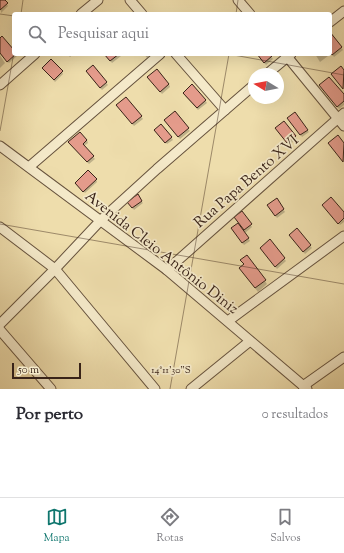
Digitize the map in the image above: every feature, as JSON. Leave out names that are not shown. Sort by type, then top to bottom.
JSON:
[{"type":"street","points":[[84,12],[98,0]]},
{"type":"street","points":[[130,0],[140,12]]},
{"type":"street","points":[[238,0],[248,12]]},
{"type":"street","points":[[332,20],[344,11]]},
{"type":"street","points":[[0,85],[33,56]]},
{"type":"street","points":[[28,167],[158,56]]},
{"type":"street","points":[[178,56],[225,110]]},
{"type":"street","points":[[274,68],[287,56]]},
{"type":"street","points":[[289,56],[341,116],[344,126]]},
{"type":"street","points":[[0,324],[101,220],[248,90]]},
{"type":"street","name":"Rua Papa Bento XVI","points":[[166,270],[341,116]]},
{"type":"street","name":"Avenida Cleio Antônio Diniz","points":[[0,146],[166,270],[305,387]]},
{"type":"street","points":[[0,227],[55,269],[155,389]]},
{"type":"street","points":[[228,321],[344,236]]},
{"type":"street","points":[[0,330],[51,389]]},
{"type":"street","points":[[191,389],[250,341]]},
{"type":"street","points":[[305,387],[344,357]]},
{"type":"building","points":[[0,0],[5,0],[8,3],[0,10]]},
{"type":"building","points":[[332,34],[342,47],[332,55]]},
{"type":"building","points":[[2,36],[12,48],[12,56],[14,56],[7,62],[0,53],[0,38]]},
{"type":"building","points":[[106,56],[116,56],[110,61]]},
{"type":"building","points":[[259,56],[272,56],[264,63]]},
{"type":"building","points":[[51,59],[63,71],[54,80],[42,68]]},
{"type":"building","points":[[93,65],[107,82],[100,88],[86,71]]},
{"type":"building","points":[[341,66],[344,70],[343,89],[331,74]]},
{"type":"building","points":[[157,69],[169,84],[160,92],[147,77]]},
{"type":"building","points":[[329,77],[344,94],[344,101],[337,107],[319,85]]},
{"type":"building","points":[[192,84],[206,100],[197,108],[183,93]]},
{"type":"building","points":[[126,97],[142,116],[132,124],[116,105]]},
{"type":"building","points":[[175,111],[189,128],[178,137],[164,120]]},
{"type":"building","points":[[295,112],[308,130],[300,135],[287,118]]},
{"type":"building","points":[[284,121],[296,136],[287,143],[275,128]]},
{"type":"building","points":[[161,124],[172,137],[165,143],[154,130]]},
{"type":"building","points":[[80,132],[87,140],[83,144],[94,156],[87,162],[68,142]]},
{"type":"building","points":[[338,135],[344,143],[343,162],[328,143]]},
{"type":"building","points":[[88,170],[97,179],[83,192],[75,183]]},
{"type":"building","points":[[138,194],[142,201],[132,208],[127,202]]},
{"type":"building","points":[[331,197],[344,212],[344,218],[338,224],[322,205]]},
{"type":"building","points":[[277,198],[284,209],[275,216],[267,205]]},
{"type":"building","points":[[242,211],[252,224],[244,230],[234,217]]},
{"type":"building","points":[[238,223],[249,238],[242,243],[231,228]]},
{"type":"building","points":[[297,228],[311,245],[303,252],[289,235]]},
{"type":"building","points":[[270,239],[285,258],[275,267],[260,248]]},
{"type":"building","points":[[247,255],[266,280],[255,288],[239,268],[244,264],[240,260]]}]
